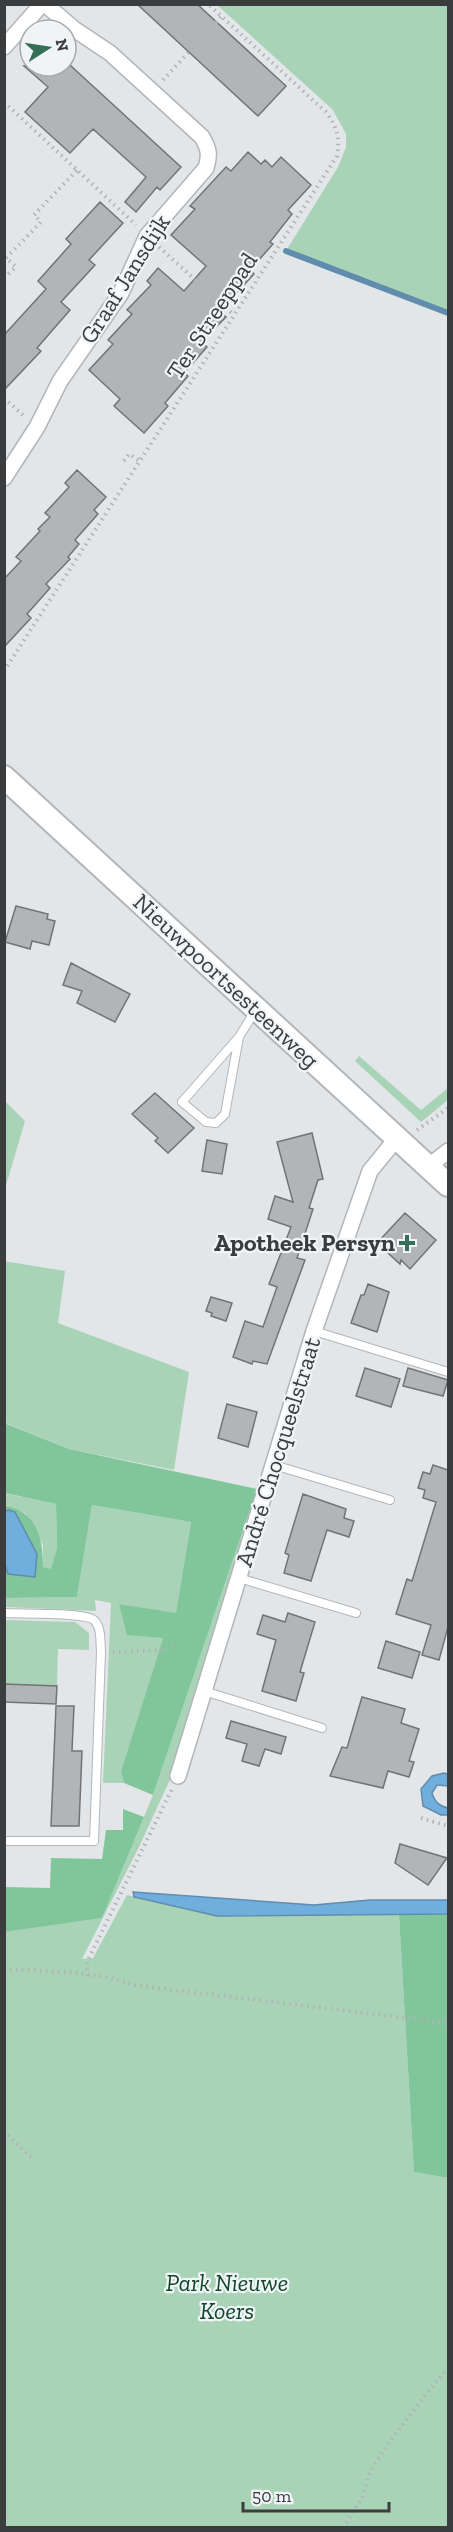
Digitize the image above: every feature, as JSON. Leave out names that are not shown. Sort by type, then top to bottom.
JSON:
[{"type":"main road","name":"Nieuwpoortsesteenweg","points":[[4,777],[448,1185]]},
{"type":"street","points":[[4,47],[43,4]]},
{"type":"street","name":"Graaf Jansdijk","points":[[4,478],[37,428],[60,381],[121,293],[147,236],[206,168],[210,157],[202,137],[153,92],[110,53],[74,29],[43,4]]},
{"type":"street","name":"André Chocqueelstraat","points":[[178,1776],[314,1331],[370,1171],[397,1138]]},
{"type":"street","points":[[428,1167],[448,1151]]},
{"type":"lane","points":[[239,1036],[225,1114],[216,1123],[206,1122],[182,1101],[239,1036],[256,1009]]},
{"type":"lane","points":[[314,1331],[448,1372]]},
{"type":"lane","points":[[274,1465],[390,1500]]},
{"type":"lane","points":[[239,1578],[356,1613]]},
{"type":"lane","points":[[4,1613],[85,1616],[97,1625],[101,1652],[94,1841],[4,1841]]},
{"type":"lane","points":[[204,1691],[322,1728]]},
{"type":"path","name":"Ter Streeppad","points":[[4,671],[337,156],[339,140],[336,126],[326,112],[208,4]]},
{"type":"path","points":[[153,92],[222,17]]},
{"type":"path","points":[[4,102],[234,315]]},
{"type":"path","points":[[4,278],[15,267],[6,258],[41,222],[34,215],[78,169]]},
{"type":"path","points":[[4,398],[37,428]]},
{"type":"path","points":[[124,461],[129,454],[140,461]]},
{"type":"path","points":[[397,1138],[422,1129],[448,1108]]},
{"type":"path","points":[[101,1652],[165,1650],[174,1646]]},
{"type":"path","points":[[87,1976],[87,1962],[178,1776]]},
{"type":"path","points":[[421,1818],[448,1826]]},
{"type":"path","points":[[4,1968],[87,1976],[119,1980],[133,1985],[448,2023]]},
{"type":"path","points":[[4,2131],[32,2158]]},
{"type":"path","points":[[344,2528],[362,2498],[370,2472],[387,2445],[448,2368]]},
{"type":"green space","points":[[217,5],[448,5],[448,316],[286,251],[338,167],[346,147],[346,134],[333,110]]},
{"type":"green space","points":[[359,1056],[421,1110],[448,1088],[448,1100],[421,1122],[355,1061]]},
{"type":"green space","points":[[5,1101],[25,1121],[5,1189]]},
{"type":"green space","points":[[4,1261],[65,1271],[58,1323],[189,1372],[174,1470],[69,1449],[5,1423]]},
{"type":"green space","points":[[4,1423],[69,1449],[257,1489],[153,1795],[124,1783],[121,1771],[163,1638],[127,1635],[119,1604],[176,1613],[191,1522],[92,1505],[77,1597],[5,1598],[5,1506],[24,1514],[36,1528],[42,1546],[43,1567],[51,1569],[57,1548],[56,1504],[5,1493]]},
{"type":"green space","name":"Park Nieuwe Koers","points":[[257,1489],[174,1771],[139,1847],[82,1959],[93,1958],[127,1895],[217,1916],[399,1915],[414,2172],[448,2178],[448,2527],[5,2527],[4,1932],[102,1918],[153,1795]]},
{"type":"green space","points":[[4,1493],[56,1504],[57,1548],[51,1570],[43,1567],[43,1545],[25,1513],[5,1506]]},
{"type":"green space","points":[[92,1505],[191,1522],[176,1614],[120,1604],[163,1638],[121,1771],[124,1783],[103,1783],[111,1603],[95,1600],[96,1611],[5,1607],[5,1598],[77,1597]]},
{"type":"green space","points":[[5,1620],[75,1622],[89,1633],[89,1650],[58,1649],[57,1686],[5,1684]]},
{"type":"green space","points":[[123,1809],[144,1817],[102,1918],[5,1932],[5,1887],[50,1888],[51,1858],[102,1859],[106,1830],[123,1830]]},
{"type":"green space","points":[[448,1914],[448,2178],[414,2172],[399,1915]]},
{"type":"water","points":[[4,1511],[15,1512],[37,1554],[35,1577],[8,1574],[5,1564]]},
{"type":"water","points":[[448,1774],[448,1786],[437,1785],[432,1793],[438,1803],[448,1808],[448,1815],[441,1815],[423,1806],[421,1789],[432,1776]]},
{"type":"water","points":[[133,1892],[314,1905],[370,1900],[448,1900],[448,1914],[217,1916],[134,1897]]},
{"type":"building","points":[[137,4],[197,4],[286,86],[258,116]]},
{"type":"building","points":[[78,72],[181,167],[160,190],[157,187],[136,212],[125,202],[146,177],[93,129],[70,153],[25,112],[48,87],[38,78],[78,78]]},
{"type":"building","points":[[248,152],[261,164],[265,160],[272,167],[281,157],[311,185],[288,210],[292,214],[270,242],[273,244],[250,270],[254,274],[231,299],[222,314],[226,317],[201,342],[207,347],[184,373],[188,376],[165,403],[168,406],[144,433],[114,406],[120,399],[89,370],[113,344],[108,340],[132,314],[127,310],[151,285],[147,281],[158,268],[184,291],[206,266],[171,235],[195,209],[190,206],[226,167],[231,171]]},
{"type":"building","points":[[100,202],[123,223],[89,260],[95,265],[61,302],[70,310],[37,348],[41,351],[4,390],[4,335],[46,289],[38,281],[71,244],[66,239]]},
{"type":"building","points":[[77,470],[106,497],[94,510],[98,514],[75,540],[79,544],[68,557],[70,559],[46,584],[50,588],[27,614],[31,618],[4,647],[4,579],[21,561],[16,557],[50,517],[45,513],[69,487],[65,483]]},
{"type":"building","points":[[16,906],[48,914],[47,919],[55,921],[49,945],[32,941],[30,949],[5,942]]},
{"type":"building","points":[[71,963],[130,994],[115,1022],[77,1003],[82,991],[63,985]]},
{"type":"building","points":[[155,1093],[194,1128],[168,1153],[155,1141],[158,1138],[132,1114]]},
{"type":"building","points":[[312,1133],[323,1179],[318,1180],[309,1208],[313,1209],[297,1258],[305,1260],[267,1364],[253,1361],[252,1364],[233,1357],[245,1321],[263,1327],[277,1287],[269,1284],[291,1227],[268,1219],[275,1196],[293,1202],[277,1142]]},
{"type":"building","points":[[207,1140],[227,1144],[222,1174],[202,1171]]},
{"type":"building","points":[[405,1213],[436,1240],[410,1269],[401,1260],[400,1264],[377,1243]]},
{"type":"building","points":[[368,1284],[389,1292],[377,1332],[351,1323],[361,1295],[364,1295]]},
{"type":"building","points":[[211,1297],[232,1303],[226,1321],[211,1316],[212,1313],[206,1311]]},
{"type":"building","points":[[365,1368],[400,1379],[391,1407],[356,1396]]},
{"type":"building","points":[[408,1368],[448,1380],[443,1396],[403,1386]]},
{"type":"building","points":[[227,1404],[257,1412],[248,1447],[218,1438]]},
{"type":"building","points":[[433,1465],[448,1470],[448,1627],[439,1660],[422,1655],[431,1625],[396,1614],[407,1579],[412,1581],[436,1502],[423,1498],[425,1490],[418,1488],[423,1472],[430,1474]]},
{"type":"building","points":[[303,1494],[346,1509],[344,1518],[354,1521],[349,1537],[327,1530],[311,1581],[284,1573],[289,1555],[285,1553]]},
{"type":"building","points":[[288,1613],[315,1622],[300,1672],[304,1673],[296,1701],[262,1691],[276,1640],[257,1634],[263,1615],[285,1622]]},
{"type":"building","points":[[386,1641],[420,1652],[412,1678],[378,1668]]},
{"type":"building","points":[[4,1684],[57,1686],[56,1704],[4,1702]]},
{"type":"building","points":[[362,1697],[405,1709],[401,1723],[419,1729],[409,1761],[414,1762],[409,1777],[388,1771],[383,1788],[330,1776],[342,1747],[347,1748]]},
{"type":"building","points":[[56,1706],[74,1706],[72,1751],[82,1751],[79,1826],[51,1826]]},
{"type":"building","points":[[231,1721],[286,1737],[281,1754],[265,1749],[259,1766],[242,1761],[247,1744],[226,1738]]},
{"type":"building","points":[[400,1844],[447,1858],[428,1885],[395,1863]]},
{"type":"waterway","points":[[286,251],[448,313]]},
{"type":"place","name":"Apotheek Persyn","points":[[407,1243]]}]
